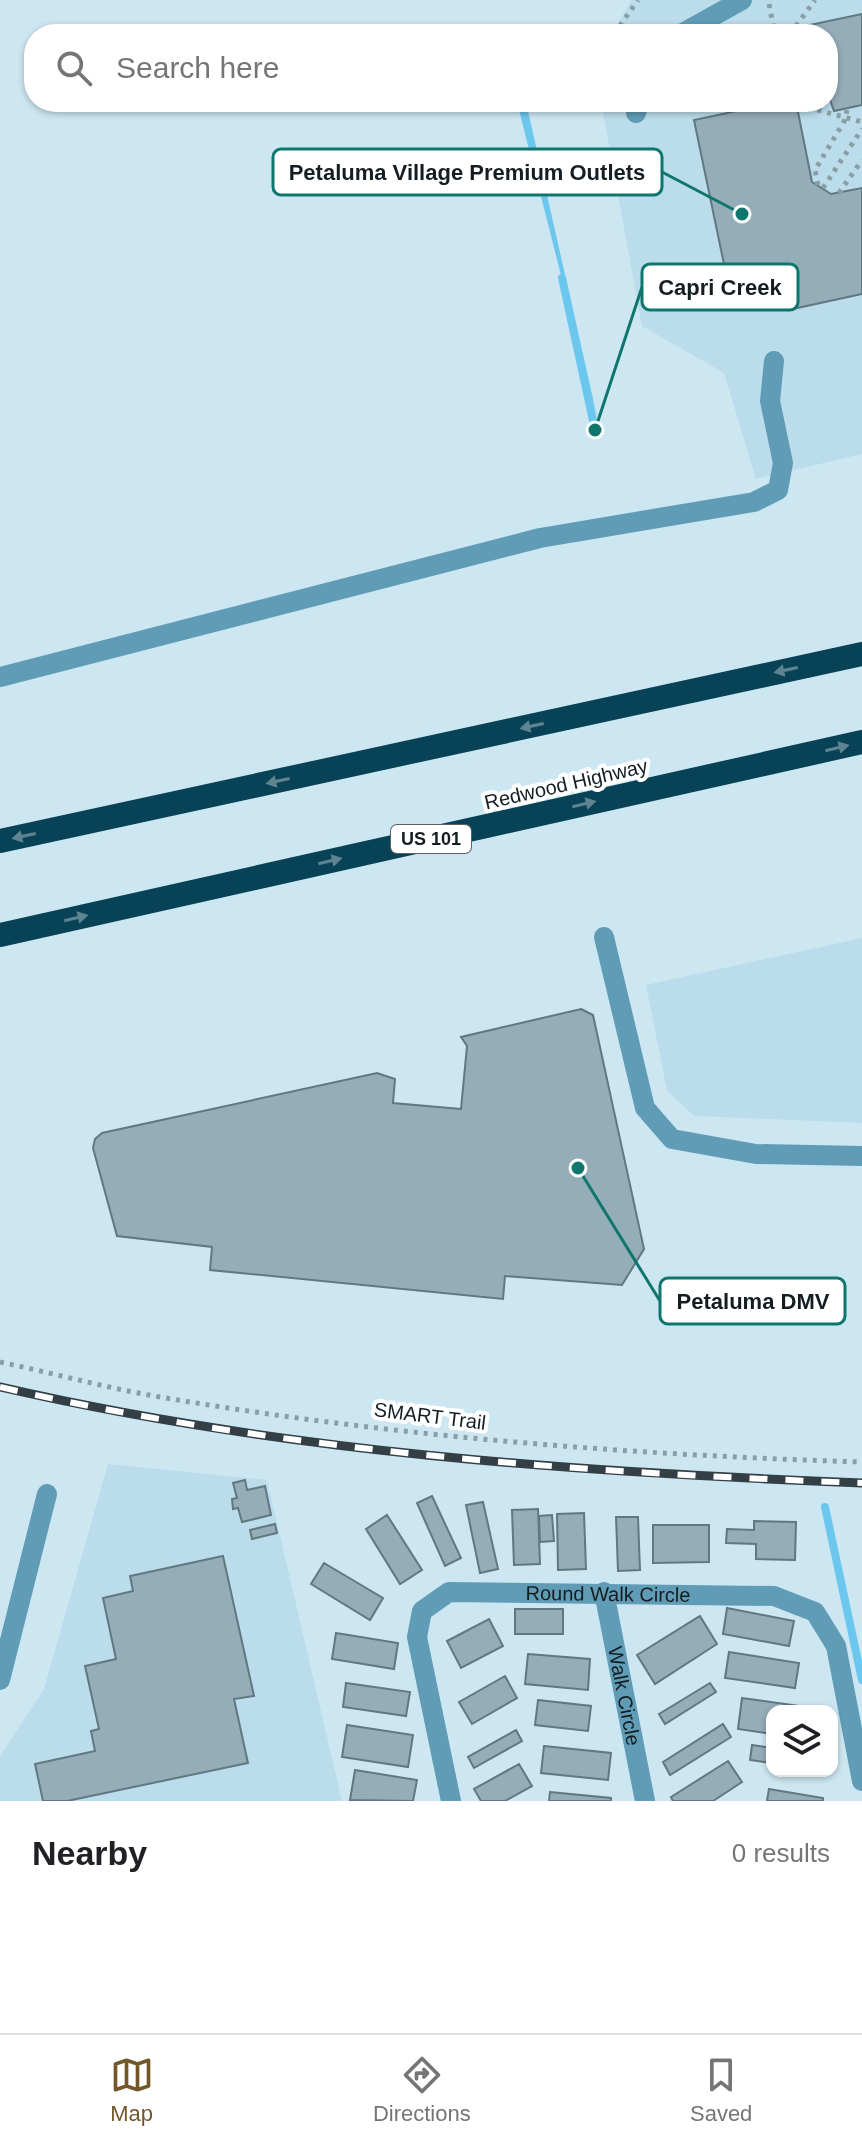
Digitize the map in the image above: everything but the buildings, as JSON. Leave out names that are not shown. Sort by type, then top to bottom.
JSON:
[{"type":"highway","points":[[0,841],[862,654]]},
{"type":"highway","name":"Redwood Highway","points":[[0,935],[862,742]]},
{"type":"street","points":[[699,24],[742,0]]},
{"type":"street","points":[[0,677],[284,607],[540,538],[754,502],[778,490],[783,463],[770,401],[774,361]]},
{"type":"street","points":[[604,937],[645,1108],[672,1139],[756,1154],[862,1156]]},
{"type":"street","points":[[0,1680],[47,1494]]},
{"type":"street","name":"Round Walk Circle","points":[[451,1801],[417,1637],[422,1611],[449,1592],[774,1596],[815,1612],[836,1646],[862,1781]]},
{"type":"street","name":"Walk Circle","points":[[604,1592],[645,1801]]},
{"type":"path","points":[[621,24],[638,0]]},
{"type":"path","points":[[797,24],[815,0]]},
{"type":"path","points":[[769,4],[773,24]]},
{"type":"path","points":[[847,108],[846,118],[815,170],[820,187],[862,129]]},
{"type":"path","points":[[824,112],[862,122]]},
{"type":"path","points":[[839,193],[861,163]]},
{"type":"path","name":"SMART Trail","points":[[0,1362],[171,1399],[474,1438],[762,1459],[862,1462]]},
{"type":"shaded area","points":[[631,0],[862,0],[862,454],[756,479],[724,373],[642,326],[603,112],[838,112],[838,24],[618,24]]},
{"type":"shaded area","points":[[862,938],[862,1123],[694,1116],[667,1091],[646,985]]},
{"type":"shaded area","points":[[108,1464],[267,1480],[342,1801],[0,1801],[0,1756],[44,1689]]},
{"type":"water","points":[[520,112],[528,112],[599,425]]},
{"type":"waterway","points":[[562,278],[595,430]]},
{"type":"waterway","points":[[825,1507],[862,1680]]},
{"type":"railway","points":[[0,1387],[213,1428],[428,1455],[536,1465],[862,1483]]},
{"type":"place","name":"Petaluma Village Premium Outlets","points":[[742,214]]},
{"type":"place","name":"Capri Creek","points":[[595,430]]},
{"type":"place","name":"Petaluma DMV","points":[[578,1168]]}]
